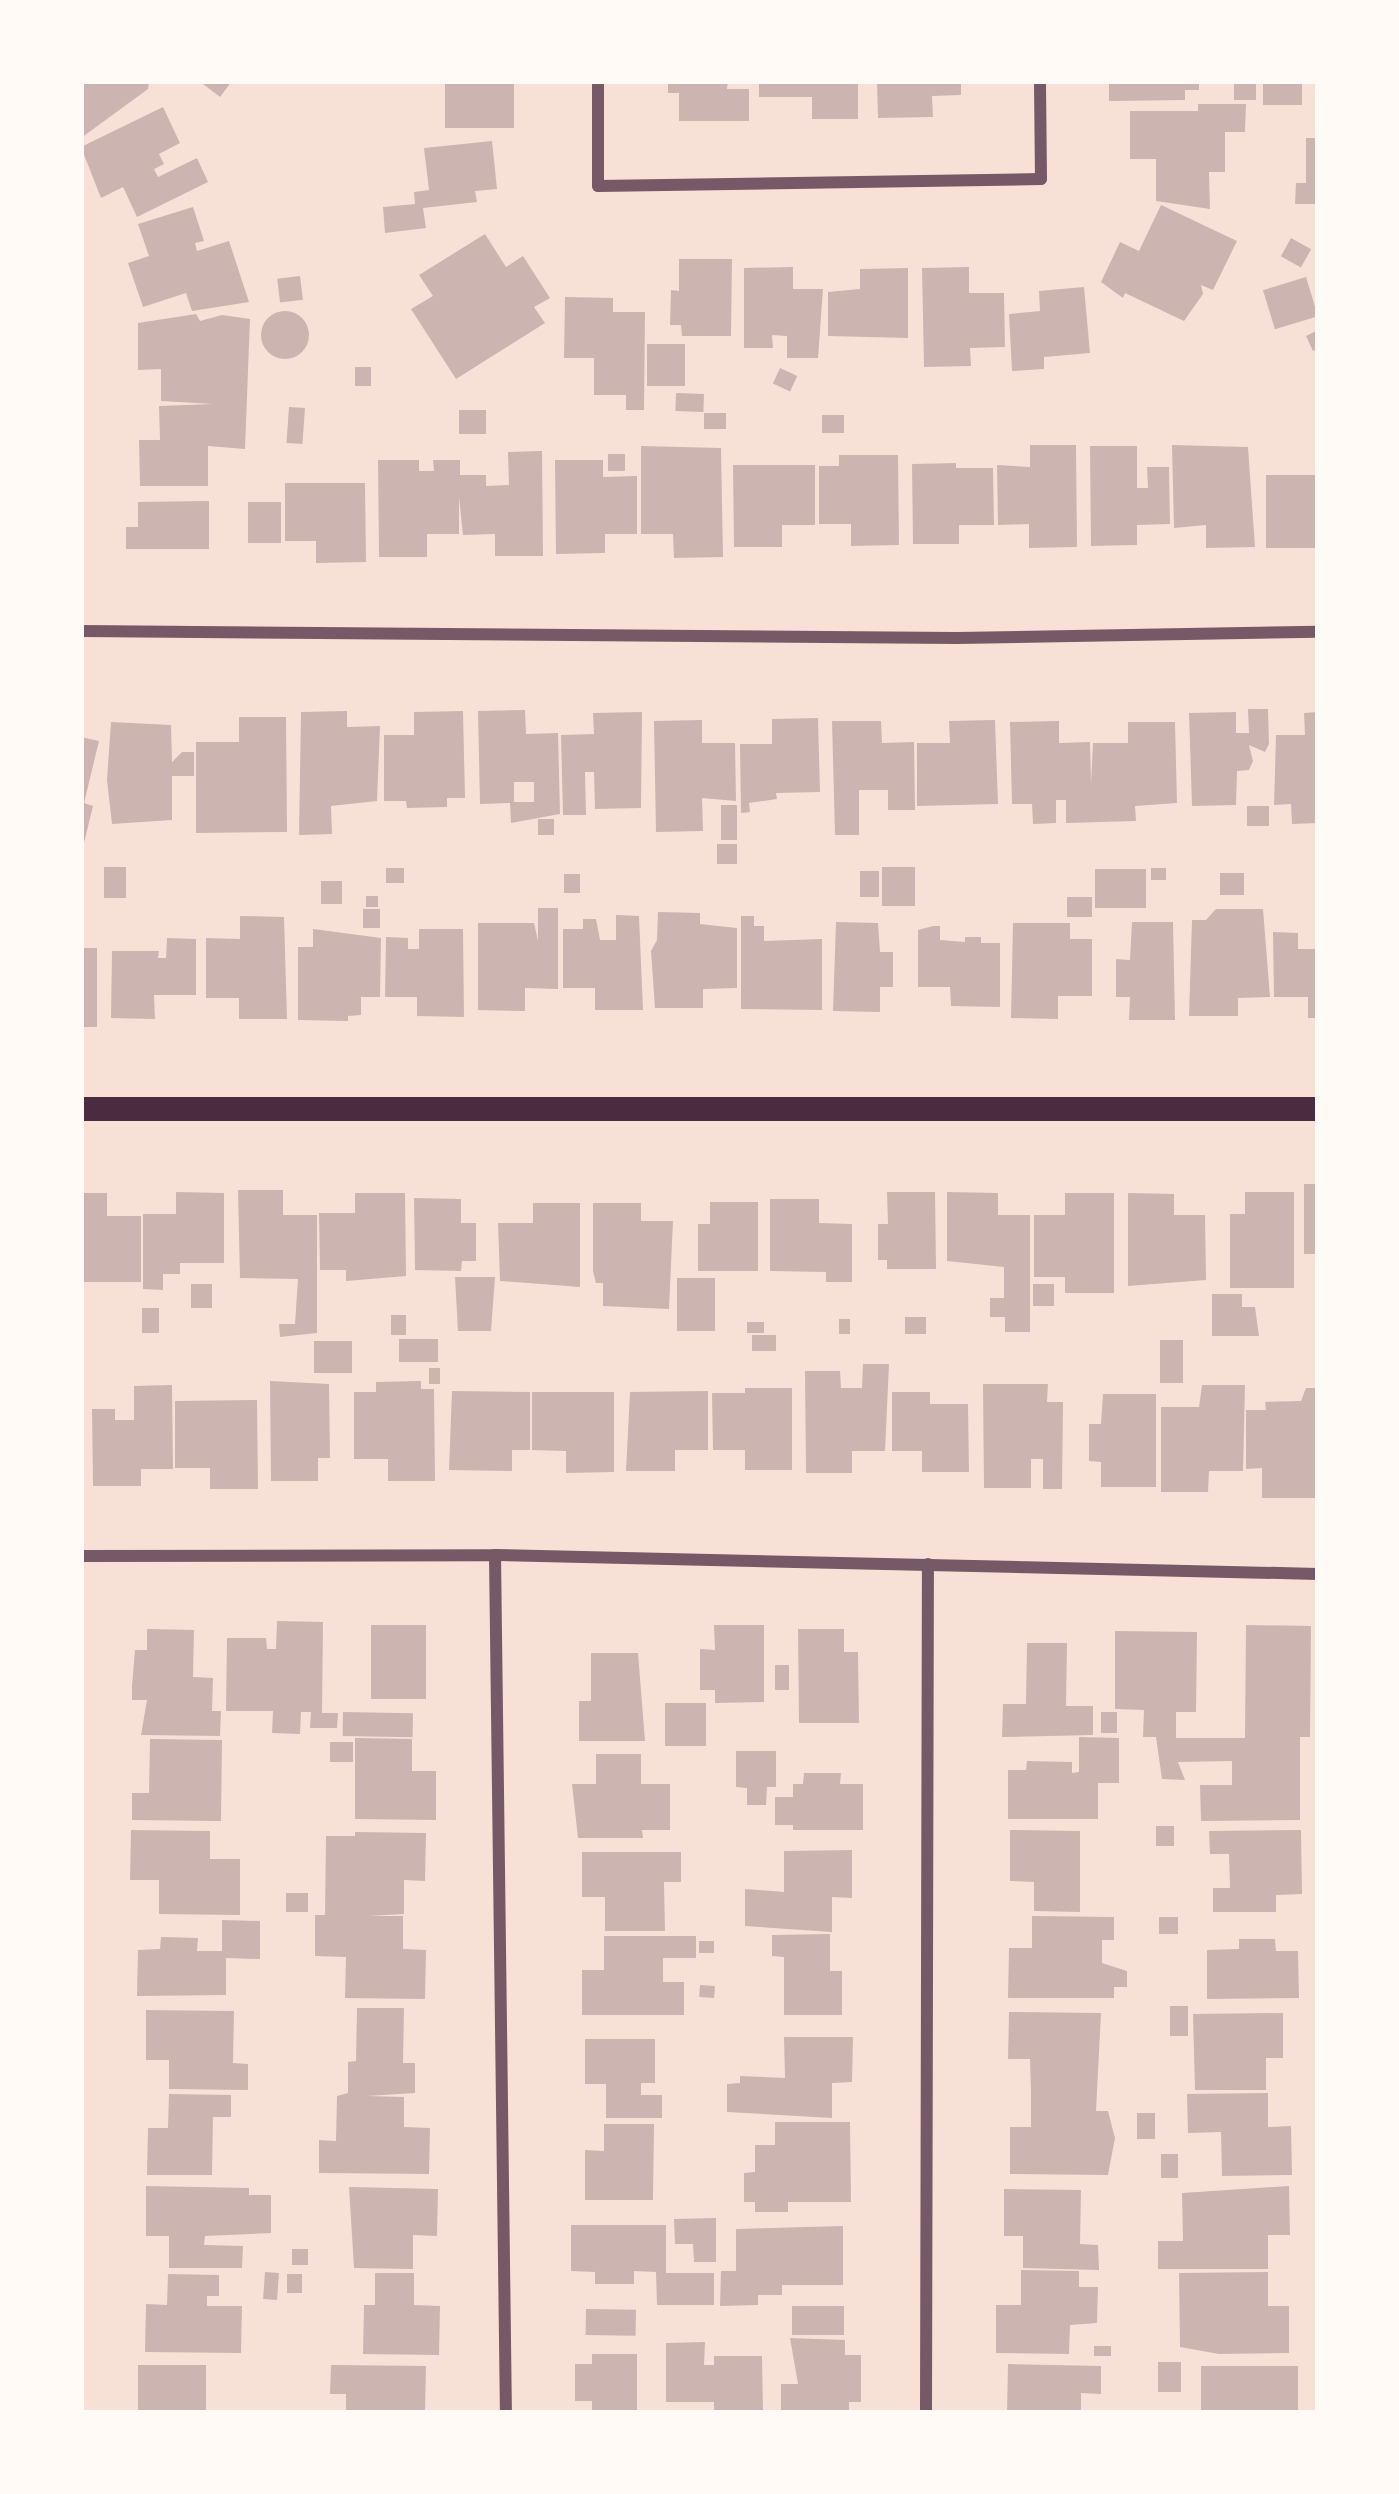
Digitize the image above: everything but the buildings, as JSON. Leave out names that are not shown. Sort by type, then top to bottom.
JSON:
[{"type":"main road","points":[[81,1109],[1318,1109]]},
{"type":"street","points":[[598,81],[598,186],[1040,179],[1040,81]]},
{"type":"street","points":[[81,631],[957,638],[1318,632]]},
{"type":"street","points":[[81,1556],[495,1555],[1318,1574]]},
{"type":"street","points":[[495,1555],[506,2413]]},
{"type":"street","points":[[926,2413],[928,1564]]}]
